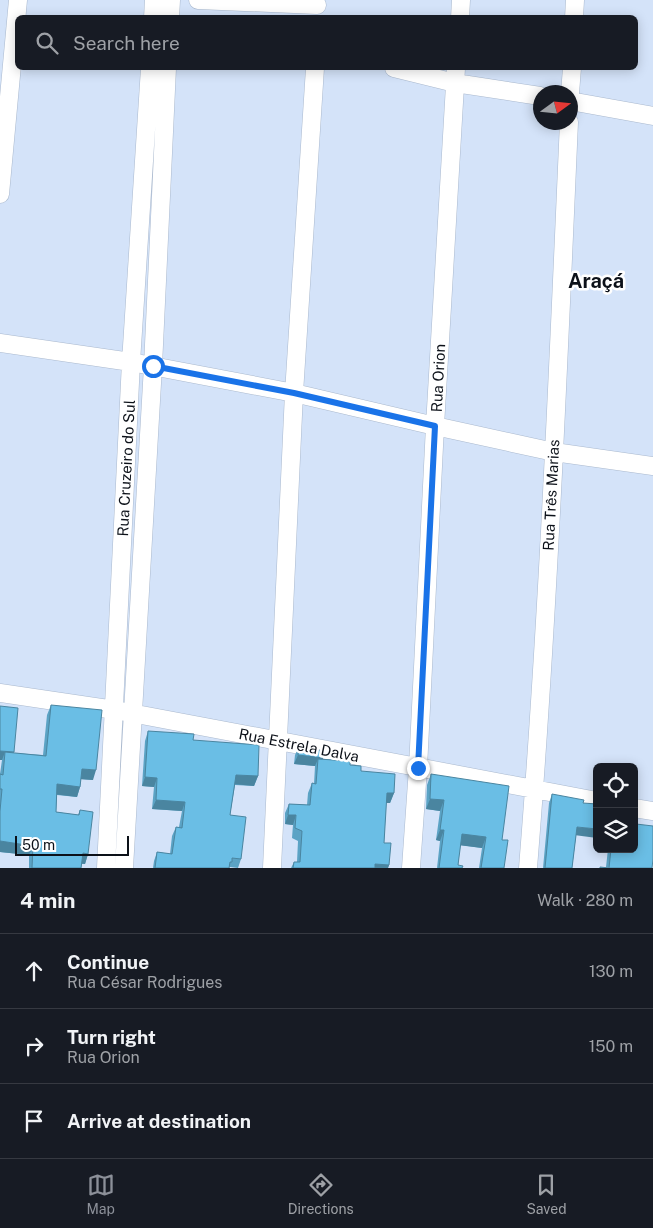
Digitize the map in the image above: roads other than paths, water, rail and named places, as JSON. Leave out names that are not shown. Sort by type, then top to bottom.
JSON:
[{"type":"street","points":[[17,15],[18,0]]},
{"type":"street","points":[[153,15],[154,0]]},
{"type":"street","points":[[170,15],[171,0]]},
{"type":"street","points":[[198,0],[317,8]]},
{"type":"street","points":[[460,15],[461,0]]},
{"type":"street","points":[[574,15],[575,0]]},
{"type":"street","points":[[0,194],[15,32]]},
{"type":"street","name":"Rua Cruzeiro do Sul","points":[[106,868],[131,362],[150,70]]},
{"type":"street","name":"Rua Cruzeiro do Sul","points":[[124,868],[153,366],[167,70]]},
{"type":"street","points":[[272,868],[294,393],[315,70]]},
{"type":"street","points":[[412,70],[456,75],[533,94]]},
{"type":"street","points":[[571,85],[572,70]]},
{"type":"street","name":"Rua Orion","points":[[411,868],[456,75]]},
{"type":"street","points":[[578,102],[653,116]]},
{"type":"street","name":"Rua Três Marias","points":[[528,868],[554,452],[569,130]]},
{"type":"street","points":[[142,201],[161,204]]},
{"type":"street","points":[[0,343],[153,366],[294,393],[554,452],[653,466]]},
{"type":"street","points":[[120,597],[140,598]]},
{"type":"street","name":"Rua Estrela Dalva","points":[[0,693],[115,710],[593,800]]},
{"type":"street","points":[[638,809],[653,811]]},
{"type":"district","name":"Araçá","points":[[596,281]]}]
